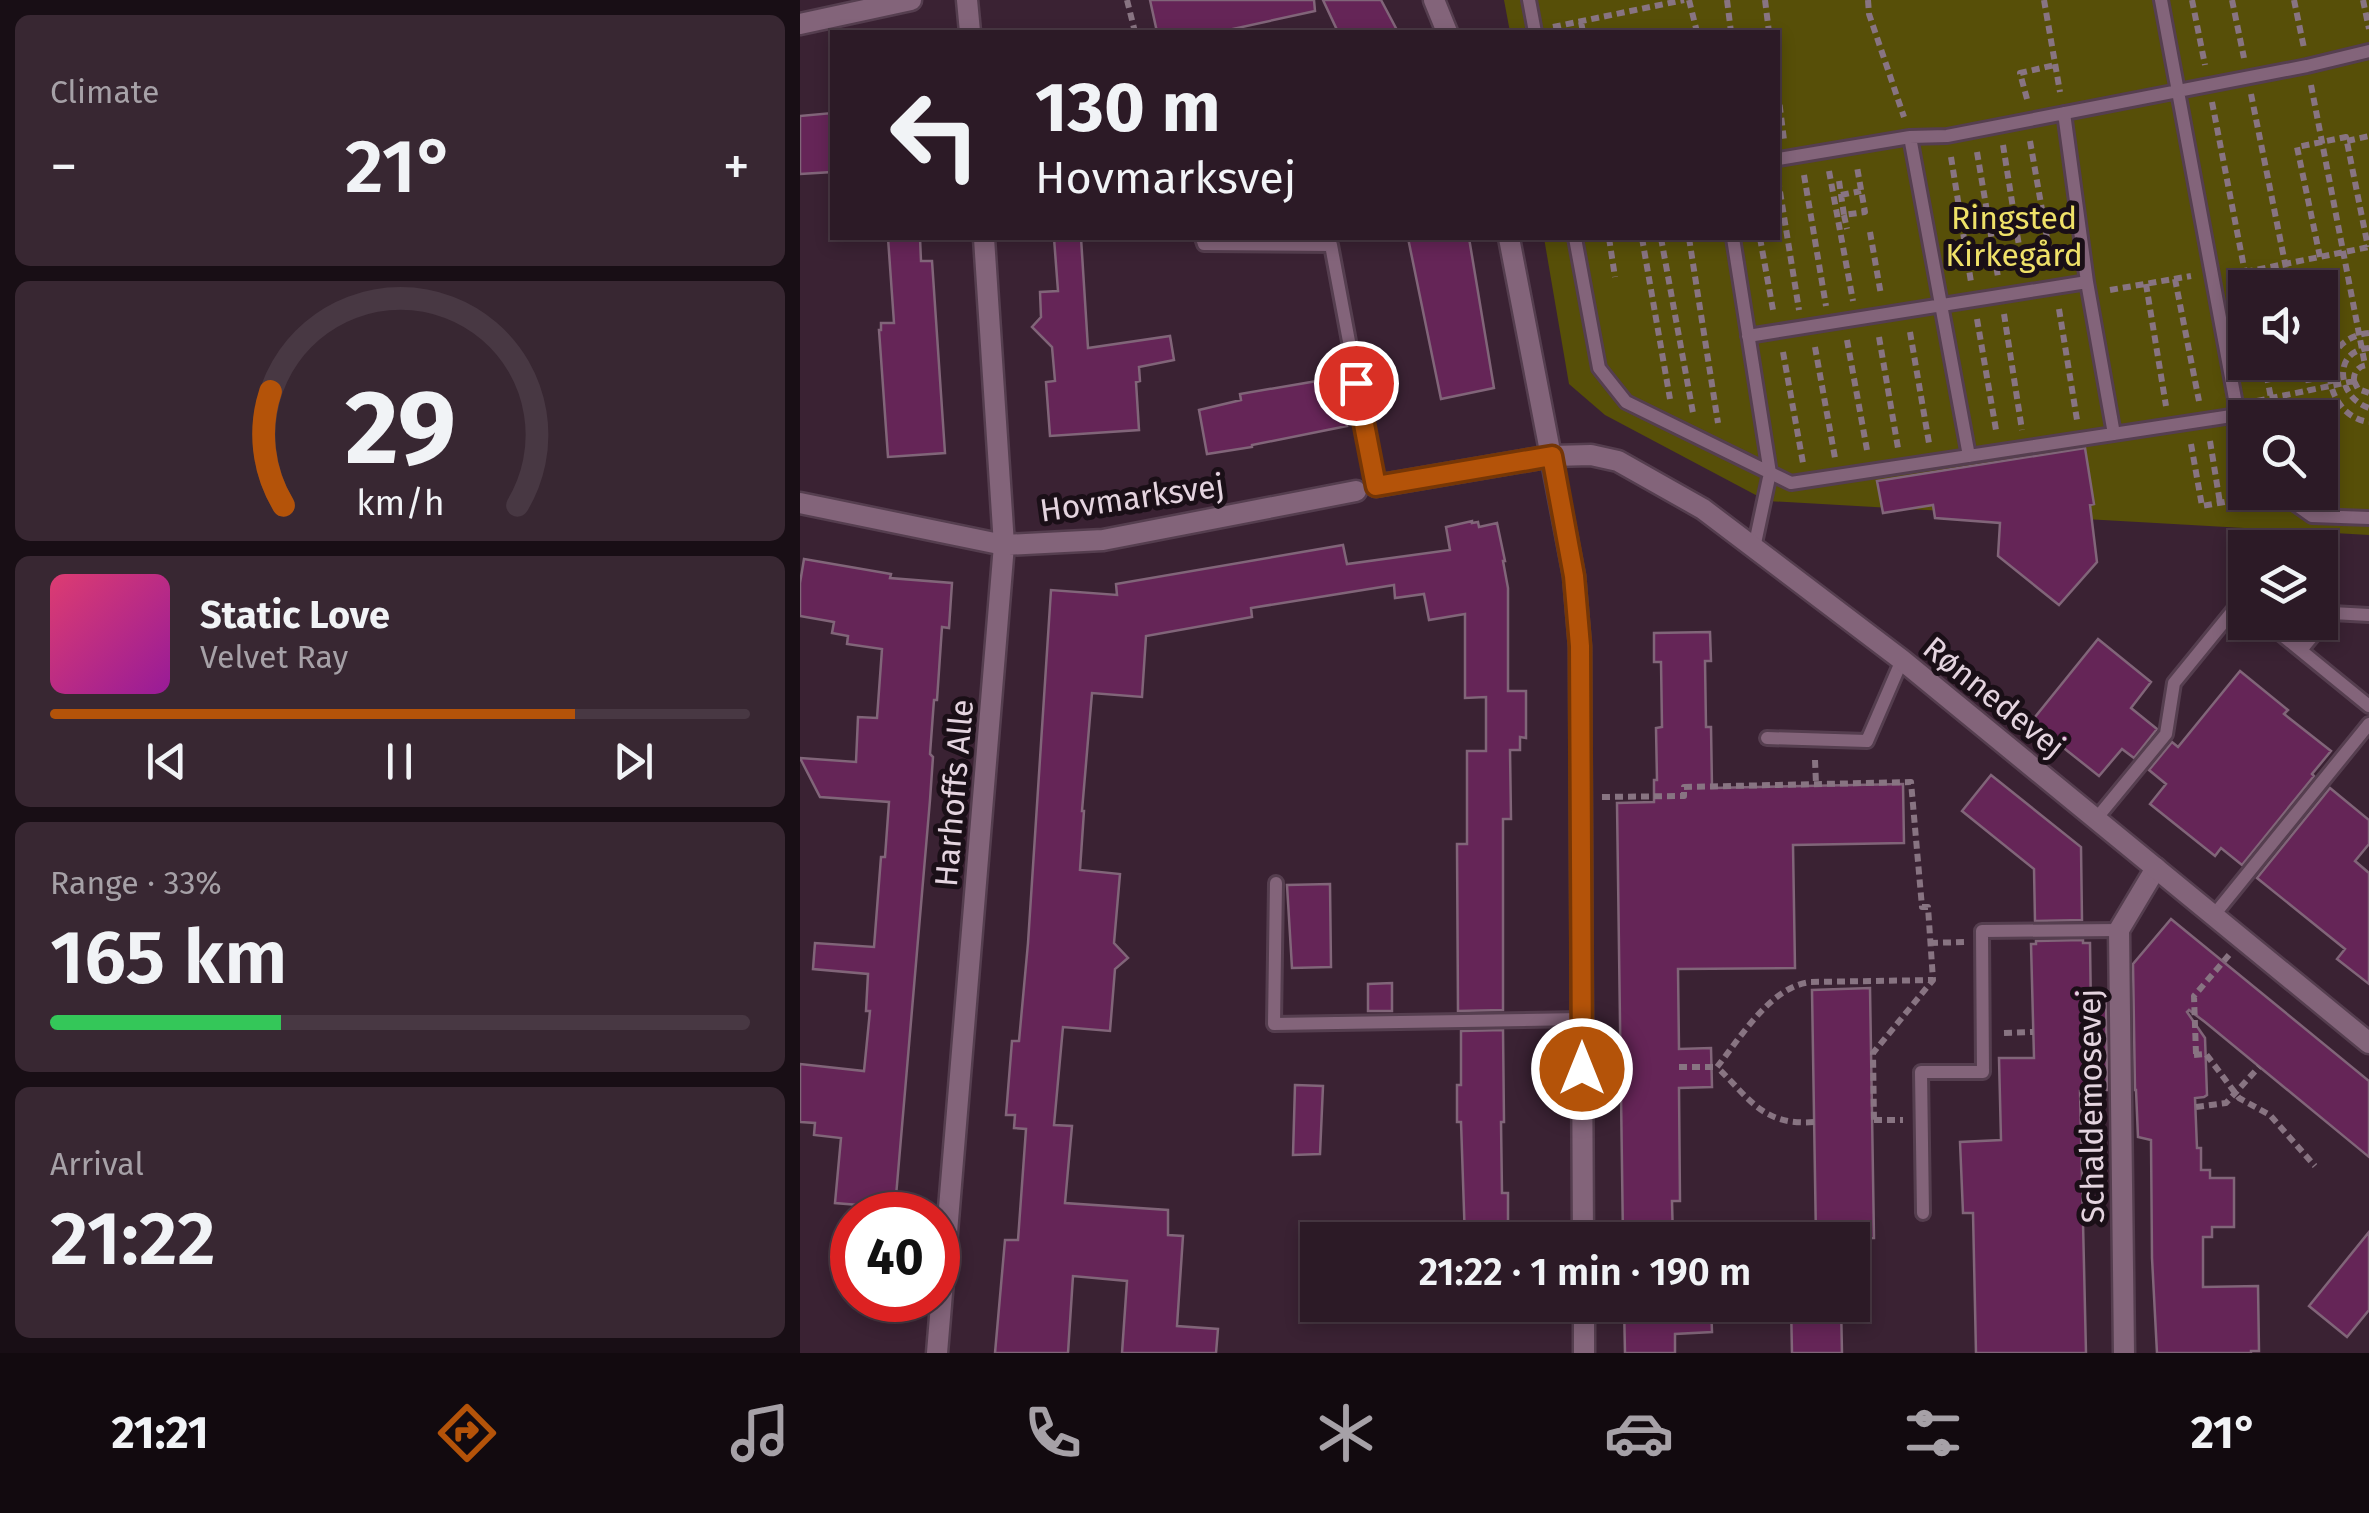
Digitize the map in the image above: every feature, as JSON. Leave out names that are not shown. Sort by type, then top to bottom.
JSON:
[{"type":"street","points":[[800,24],[911,0]]},
{"type":"street","points":[[967,0],[970,30]]},
{"type":"street","points":[[1434,0],[1447,30]]},
{"type":"street","name":"Harhoffs Alle","points":[[937,1353],[1004,544],[984,240]]},
{"type":"street","points":[[1509,240],[1574,576],[1580,646],[1584,1222]]},
{"type":"street","name":"Rønnedevej","points":[[1552,456],[1591,454],[1618,461],[1703,509],[1902,660],[2369,1042]]},
{"type":"street","name":"Hovmarksvej","points":[[800,502],[1004,544],[1103,540],[1552,456]]},
{"type":"street","points":[[2118,930],[2156,868]]},
{"type":"street","name":"Schaldemosevej","points":[[2118,930],[2124,1353]]},
{"type":"street","points":[[1584,1322],[1584,1353]]},
{"type":"lane","points":[[1528,0],[1535,30]]},
{"type":"lane","points":[[2160,0],[2235,400]]},
{"type":"lane","points":[[1788,157],[1948,136],[2307,66],[2369,50]]},
{"type":"lane","points":[[2064,113],[2088,288],[2114,434]]},
{"type":"lane","points":[[1910,138],[1969,456]]},
{"type":"lane","points":[[1203,240],[1204,244],[1331,245],[1366,488]]},
{"type":"lane","points":[[1575,240],[1598,368],[1626,402],[1791,483],[2228,415]]},
{"type":"lane","points":[[1733,240],[1770,473],[1754,548]]},
{"type":"lane","points":[[1748,336],[2026,292],[2088,288]]},
{"type":"lane","points":[[2304,510],[2312,516],[2369,518]]},
{"type":"lane","points":[[2301,650],[2332,613],[2369,615]]},
{"type":"lane","points":[[2096,819],[2166,734],[2174,683],[2228,620]]},
{"type":"lane","points":[[2288,640],[2369,706]]},
{"type":"lane","points":[[1766,738],[1867,740],[1902,660]]},
{"type":"lane","points":[[2214,915],[2369,724]]},
{"type":"lane","points":[[1276,883],[1274,1024],[1582,1019]]},
{"type":"lane","points":[[1922,1213],[1921,1072],[1983,1072],[1982,931],[2118,930]]},
{"type":"path","points":[[1127,0],[1134,30]]},
{"type":"path","points":[[1544,30],[1687,0],[1696,30]]},
{"type":"path","points":[[1726,0],[1730,30]]},
{"type":"path","points":[[1765,0],[1769,30]]},
{"type":"path","points":[[1868,0],[1868,14],[1910,138]]},
{"type":"path","points":[[2044,0],[2064,113]]},
{"type":"path","points":[[2192,0],[2245,270]]},
{"type":"path","points":[[2232,0],[2286,270]]},
{"type":"path","points":[[2294,0],[2364,333],[2367,365],[2358,368],[2354,381],[2358,389],[2369,393]]},
{"type":"path","points":[[2363,0],[2369,29]]},
{"type":"path","points":[[1581,22],[1583,30]]},
{"type":"path","points":[[2032,119],[2020,72],[2055,64]]},
{"type":"path","points":[[1780,105],[1788,157],[1828,323]]},
{"type":"path","points":[[2000,125],[2026,292]]},
{"type":"path","points":[[2347,141],[2369,136]]},
{"type":"path","points":[[2255,270],[2320,257],[2345,252],[2369,247],[2346,138],[2297,147],[2320,257]]},
{"type":"path","points":[[1844,215],[1865,212],[1853,146]]},
{"type":"path","points":[[1825,150],[1871,471]]},
{"type":"path","points":[[1839,181],[1847,229]]},
{"type":"path","points":[[1780,188],[1838,476]]},
{"type":"path","points":[[1841,194],[1862,191]]},
{"type":"path","points":[[1870,232],[1901,466]]},
{"type":"path","points":[[1609,240],[1615,277]]},
{"type":"path","points":[[1642,240],[1675,426]]},
{"type":"path","points":[[1661,240],[1697,437]]},
{"type":"path","points":[[1688,240],[1722,449]]},
{"type":"path","points":[[1760,240],[1774,313]]},
{"type":"path","points":[[2088,288],[2212,273]]},
{"type":"path","points":[[2175,279],[2220,503]]},
{"type":"path","points":[[2146,284],[2169,426]]},
{"type":"path","points":[[1906,311],[1933,461]]},
{"type":"path","points":[[1779,331],[1806,481]]},
{"type":"path","points":[[2364,333],[2340,344],[2330,365],[2332,386],[2341,406],[2350,416],[2369,422]]},
{"type":"path","points":[[2366,348],[2354,351],[2346,360],[2344,384],[2350,397],[2369,408]]},
{"type":"path","points":[[2266,380],[2269,399]]},
{"type":"path","points":[[2308,380],[2310,390]]},
{"type":"path","points":[[2266,400],[2354,381]]},
{"type":"path","points":[[2187,423],[2202,506],[2236,500],[2222,418]]},
{"type":"path","points":[[1581,797],[1684,796],[1684,786],[1911,782],[1922,907],[1928,907],[1932,980],[1873,1053],[1872,1121]]},
{"type":"path","points":[[2242,939],[2194,996],[2195,1054],[2206,1054],[2236,1094],[2270,1115],[2315,1166]]},
{"type":"path","points":[[1930,943],[1982,941]]},
{"type":"path","points":[[1679,1068],[1716,1066],[1772,1000],[1794,986],[1812,982],[1932,980]]},
{"type":"path","points":[[1716,1066],[1768,1117],[1792,1124],[1814,1122]]},
{"type":"path","points":[[2196,1106],[2226,1104],[2259,1067]]},
{"type":"green space","name":"Ringsted Kirkegård","points":[[1504,0],[2369,0],[2369,535],[2338,533],[2338,530],[1767,501],[1605,415],[1569,384],[1544,240],[1780,240],[1780,30],[1510,30]]},
{"type":"building","points":[[1150,0],[1314,0],[1315,11],[1228,30],[1157,30]]},
{"type":"building","points":[[1323,0],[1381,0],[1397,30],[1337,30]]},
{"type":"building","points":[[830,113],[830,172],[800,174],[800,116]]},
{"type":"building","points":[[888,240],[920,240],[921,261],[932,261],[945,453],[888,457],[879,330],[881,323],[894,323]]},
{"type":"building","points":[[1054,240],[1081,240],[1088,348],[1170,336],[1174,360],[1139,367],[1139,430],[1050,436],[1046,382],[1055,381],[1052,347],[1032,327],[1041,317],[1040,292],[1058,291]]},
{"type":"building","points":[[1408,240],[1469,240],[1494,388],[1441,399]]},
{"type":"building","points":[[1323,380],[1327,398],[1339,397],[1347,426],[1207,454],[1199,410],[1241,400],[1240,394]]},
{"type":"building","points":[[2085,448],[2094,504],[2090,505],[2097,562],[2059,605],[1998,556],[2000,523],[1935,518],[1933,505],[1883,513],[1877,481]]},
{"type":"building","points":[[1478,522],[1479,527],[1497,523],[1508,588],[1508,691],[1526,691],[1526,738],[1520,737],[1520,750],[1510,750],[1511,819],[1503,819],[1503,1010],[1458,1011],[1457,844],[1467,844],[1467,751],[1486,751],[1486,697],[1465,698],[1465,614],[1429,620],[1424,594],[1395,598],[1394,585],[1251,608],[1252,617],[1146,636],[1142,697],[1092,693],[1080,870],[1120,874],[1114,943],[1128,958],[1115,969],[1110,1031],[1063,1027],[1054,1125],[1072,1126],[1065,1203],[1168,1210],[1168,1235],[1183,1236],[1177,1326],[1218,1329],[1216,1353],[1122,1353],[1127,1281],[1073,1276],[1068,1353],[995,1353],[1005,1240],[1018,1240],[1026,1129],[1014,1128],[1015,1115],[1006,1115],[1012,1041],[1019,1041],[1028,943],[1051,590],[1117,595],[1116,584],[1343,545],[1347,564],[1450,550],[1446,527]]},
{"type":"building","points":[[804,559],[891,574],[890,578],[952,583],[949,628],[942,627],[934,700],[930,800],[896,1192],[836,1192],[841,1138],[814,1135],[815,1123],[800,1122],[800,1064],[864,1071],[870,1011],[866,1011],[868,974],[813,969],[815,943],[874,947],[889,802],[820,797],[800,758],[856,762],[858,717],[877,718],[882,649],[847,644],[848,636],[832,633],[834,622],[800,616]]},
{"type":"building","points":[[1710,632],[1711,661],[1705,661],[1712,788],[1903,784],[1904,843],[1793,845],[1795,968],[1678,969],[1679,1049],[1711,1048],[1712,1087],[1679,1088],[1680,1201],[1672,1201],[1673,1222],[1623,1222],[1617,803],[1654,802],[1656,728],[1662,727],[1661,662],[1654,662],[1654,633]]},
{"type":"building","points":[[2098,639],[2151,682],[2131,708],[2157,729],[2134,758],[2122,749],[2099,776],[2031,722]]},
{"type":"building","points":[[2240,671],[2288,710],[2284,714],[2331,751],[2242,865],[2221,848],[2215,856],[2150,804],[2166,784],[2149,770],[2172,742],[2178,747]]},
{"type":"building","points":[[1991,775],[2081,847],[2082,920],[2035,921],[2034,869],[1962,811]]},
{"type":"building","points":[[2330,788],[2369,820],[2369,844],[2355,861],[2369,873],[2369,984],[2337,959],[2345,949],[2257,878]]},
{"type":"building","points":[[1330,884],[1331,967],[1292,968],[1287,885]]},
{"type":"building","points":[[2171,919],[2369,1081],[2369,1157],[2205,1022],[2187,1012],[2205,1038],[2207,1095],[2195,1098],[2201,1170],[2210,1170],[2210,1178],[2234,1178],[2234,1227],[2212,1227],[2212,1237],[2203,1237],[2203,1287],[2258,1286],[2259,1351],[2251,1353],[2157,1353],[2151,1140],[2138,1137],[2133,964]]},
{"type":"building","points":[[2083,940],[2090,943],[2091,1013],[2106,996],[2107,1090],[2080,1091],[2086,1353],[1976,1353],[1973,1213],[1963,1213],[1960,1142],[2001,1140],[1999,1058],[2034,1058],[2031,944]]},
{"type":"building","points":[[1392,983],[1392,1011],[1368,1011],[1368,984]]},
{"type":"building","points":[[1870,988],[1874,1238],[1870,1238],[1870,1222],[1816,1222],[1812,990]]},
{"type":"building","points":[[1503,1030],[1502,1193],[1508,1193],[1508,1222],[1464,1222],[1461,1122],[1457,1122],[1461,1031]]},
{"type":"building","points":[[1295,1085],[1323,1086],[1320,1154],[1293,1155]]},
{"type":"building","points":[[2369,1232],[2369,1310],[2347,1337],[2309,1306]]},
{"type":"building","points":[[1624,1322],[1712,1322],[1712,1332],[1675,1334],[1675,1353],[1625,1353]]},
{"type":"building","points":[[1791,1322],[1841,1322],[1842,1353],[1792,1353]]},
{"type":"route","points":[[1356,383],[1376,486],[1552,456],[1574,576],[1580,646],[1582,1069]]}]
